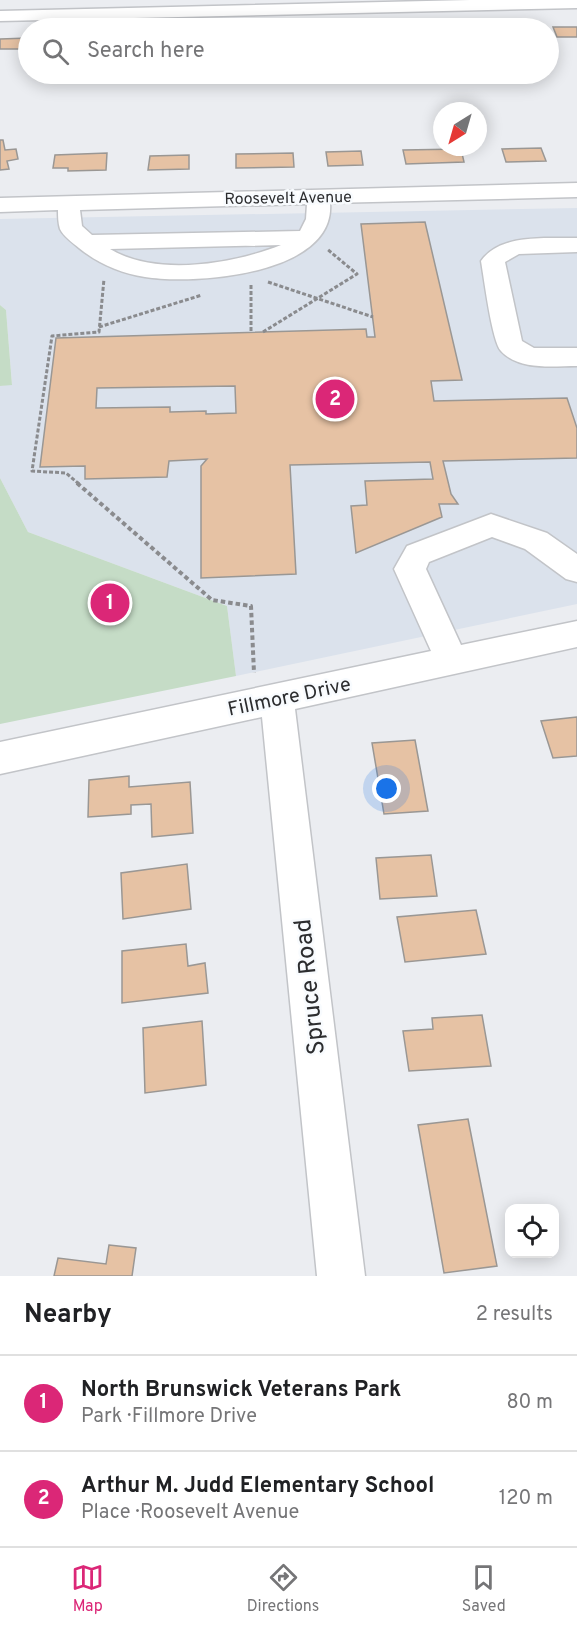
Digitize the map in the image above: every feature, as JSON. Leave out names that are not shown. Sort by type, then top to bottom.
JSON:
[{"type":"street","points":[[0,16],[577,3]]},
{"type":"street","name":"Roosevelt Avenue","points":[[0,205],[577,190]]},
{"type":"street","points":[[68,202],[71,228],[93,249],[129,266],[179,272],[225,270],[260,262],[312,240],[318,220],[318,196]]},
{"type":"street","points":[[577,245],[511,248],[496,255],[493,261],[510,345],[525,356],[577,357]]},
{"type":"street","points":[[452,661],[410,569],[418,554],[491,525],[536,541],[577,570]]},
{"type":"street","name":"Fillmore Drive","points":[[0,758],[266,691],[452,661],[577,634]]},
{"type":"street","name":"Spruce Road","points":[[266,691],[341,1276]]},
{"type":"path","points":[[263,332],[357,274],[312,240]]},
{"type":"path","points":[[105,275],[99,332],[52,336],[32,471],[66,473],[212,600],[251,606],[266,691]]},
{"type":"path","points":[[251,279],[251,333]]},
{"type":"path","points":[[265,281],[373,316]]},
{"type":"path","points":[[99,327],[205,295]]},
{"type":"shaded area","points":[[577,208],[577,604],[236,676],[227,606],[28,532],[0,478],[0,386],[12,384],[6,310],[0,305],[0,219]]},
{"type":"green space","points":[[0,305],[6,310],[12,385],[0,386]]},
{"type":"green space","points":[[0,478],[28,532],[227,606],[236,676],[0,724]]},
{"type":"building","points":[[559,27],[577,27],[577,37],[559,37]]},
{"type":"building","points":[[18,38],[18,49],[0,49],[0,39]]},
{"type":"building","points":[[0,140],[3,140],[5,150],[16,149],[18,159],[7,161],[9,169],[0,170]]},
{"type":"building","points":[[541,148],[546,161],[506,162],[502,149]]},
{"type":"building","points":[[433,149],[433,156],[463,156],[464,162],[406,164],[403,150]]},
{"type":"building","points":[[361,151],[363,165],[328,166],[326,152]]},
{"type":"building","points":[[107,153],[106,170],[68,171],[68,168],[53,168],[55,155]]},
{"type":"building","points":[[293,153],[294,167],[236,168],[236,154]]},
{"type":"building","points":[[189,155],[189,169],[148,170],[150,156]]},
{"type":"building","points":[[425,222],[462,380],[431,381],[434,401],[567,398],[577,428],[577,458],[443,461],[451,494],[458,504],[439,504],[442,517],[356,553],[351,506],[367,505],[365,481],[433,479],[430,462],[290,465],[296,574],[201,578],[201,466],[207,459],[169,461],[167,477],[85,479],[85,466],[40,467],[56,338],[366,329],[367,337],[375,337],[361,224]],"holes":[[[235,386],[236,413],[170,412],[170,407],[96,408],[97,388]]]},
{"type":"building","points":[[577,717],[577,756],[553,758],[541,721]]},
{"type":"building","points":[[415,740],[428,811],[384,814],[372,743]]},
{"type":"building","points":[[129,776],[129,787],[190,782],[193,833],[152,837],[151,804],[131,805],[131,814],[88,817],[89,780]]},
{"type":"building","points":[[431,855],[437,896],[380,899],[376,858]]},
{"type":"building","points":[[187,864],[191,909],[123,919],[121,873]]},
{"type":"building","points":[[476,910],[486,954],[405,962],[397,917]]},
{"type":"building","points":[[186,944],[188,966],[205,963],[208,993],[122,1003],[122,951]]},
{"type":"building","points":[[482,1015],[491,1066],[409,1071],[403,1031],[433,1029],[432,1018]]},
{"type":"building","points":[[202,1021],[206,1085],[145,1093],[143,1028]]},
{"type":"building","points":[[468,1119],[497,1266],[444,1273],[418,1125]]},
{"type":"building","points":[[109,1245],[136,1248],[132,1276],[54,1276],[58,1258],[106,1264]]},
{"type":"place","name":"Arthur M. Judd Elementary School","points":[[335,399]]},
{"type":"place","name":"North Brunswick Veterans Park","points":[[110,603]]}]
